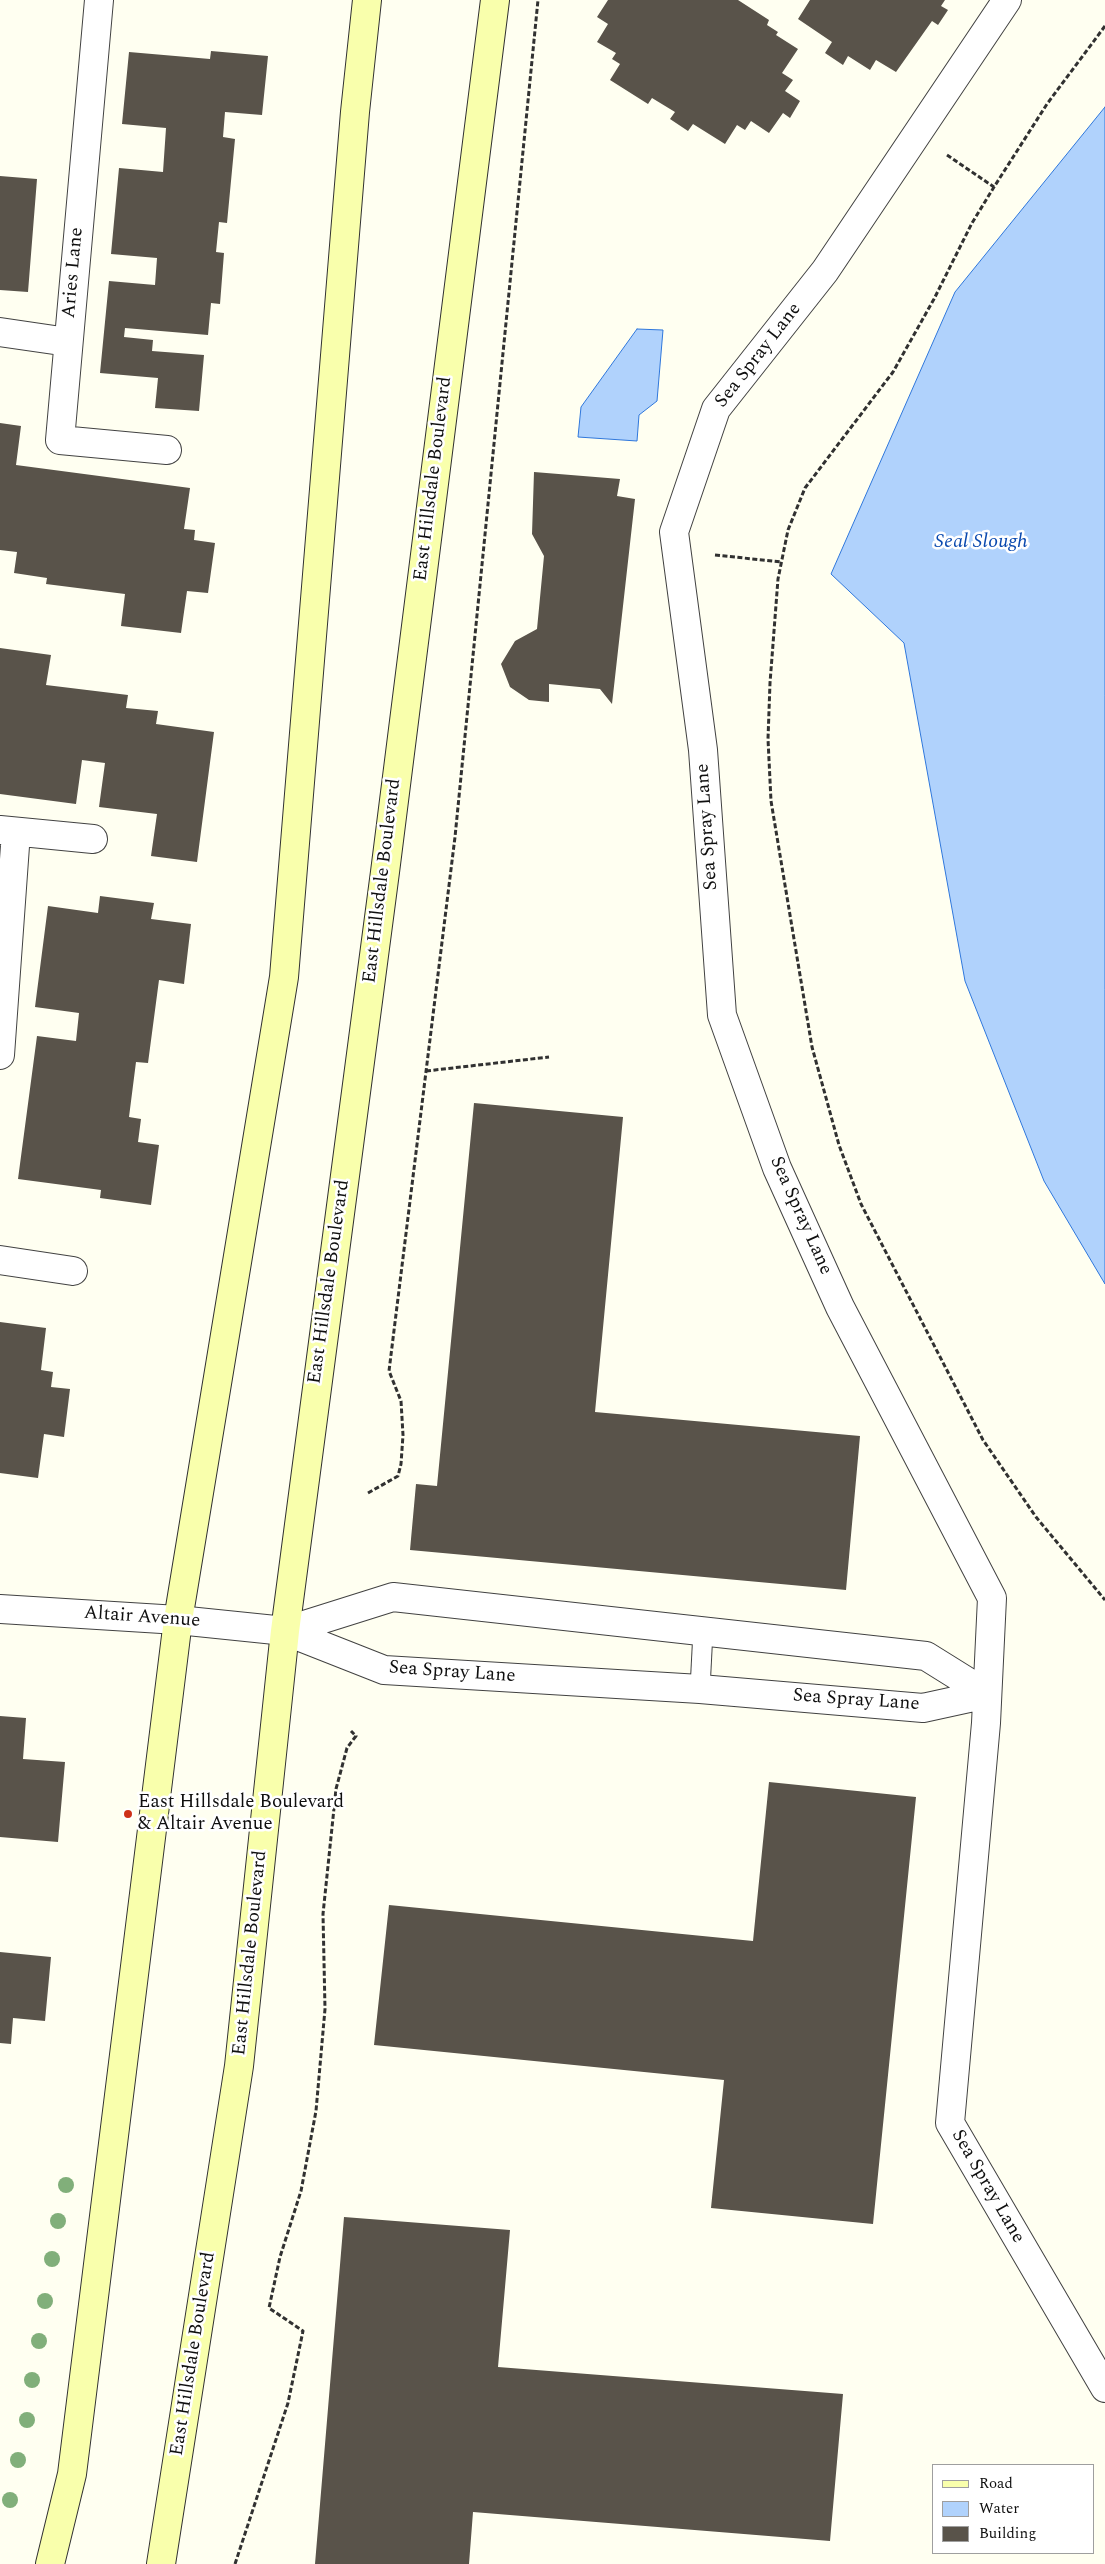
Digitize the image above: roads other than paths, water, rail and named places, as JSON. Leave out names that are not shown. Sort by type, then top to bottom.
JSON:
[{"type":"main road","points":[[50,2564],[72,2474],[178,1620],[284,978],[355,112],[366,0]]},
{"type":"main road","name":"East Hillsdale Boulevard","points":[[161,2564],[239,2066],[285,1632],[385,872],[495,0]]},
{"type":"street","name":"Aries Lane","points":[[99,0],[60,440],[167,450]]},
{"type":"street","name":"Sea Spray Lane","points":[[1007,0],[826,272],[716,409],[674,532],[702,750],[722,1016],[777,1168],[836,1298],[992,1598],[987,1694],[950,2123],[1105,2388]]},
{"type":"street","points":[[0,332],[68,342]]},
{"type":"street","points":[[0,1055],[8,831],[93,839]]},
{"type":"street","points":[[0,1260],[73,1272]]},
{"type":"street","points":[[285,1632],[393,1596],[926,1656],[987,1694]]},
{"type":"street","name":"Altair Avenue","points":[[0,1609],[178,1620],[285,1632]]},
{"type":"street","name":"Sea Spray Lane","points":[[285,1632],[384,1670],[700,1689],[923,1708],[987,1694]]},
{"type":"lane","points":[[700,1689],[703,1631]]},
{"type":"water","name":"Seal Slough","points":[[1105,107],[1105,1284],[1044,1181],[965,981],[904,643],[831,574],[955,292]]},
{"type":"water","points":[[637,329],[663,330],[657,401],[639,415],[637,441],[578,437],[581,407]]},
{"type":"place","name":"East Hillsdale Boulevard & Altair Avenue","points":[[128,1814]]}]
